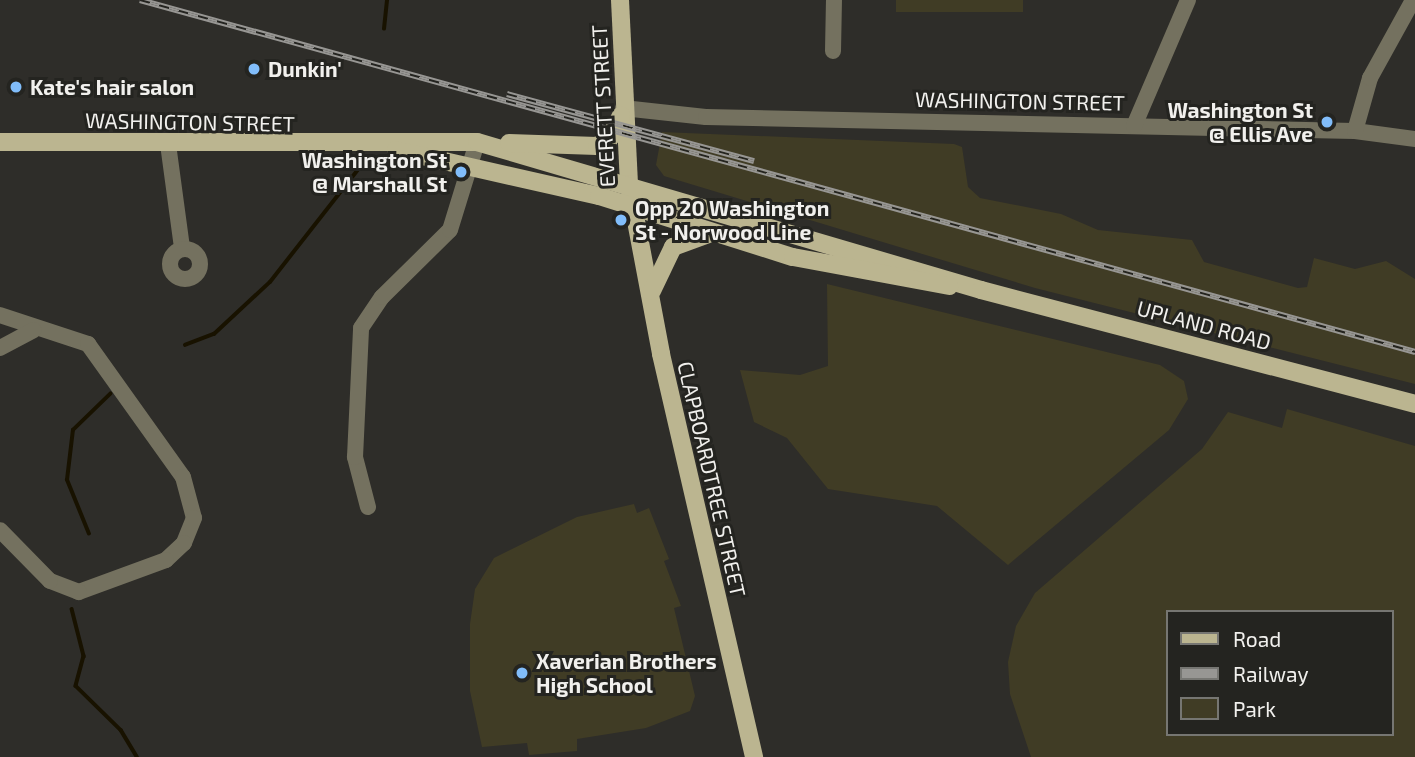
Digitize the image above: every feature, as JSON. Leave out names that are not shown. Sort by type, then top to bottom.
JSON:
[{"type":"main road","name":"EVERETT STREET","points":[[620,0],[623,108],[629,184],[634,209]]},
{"type":"main road","points":[[477,142],[597,146],[610,138],[623,108]]},
{"type":"main road","name":"WASHINGTON STREET","points":[[0,142],[379,146],[477,142],[629,184]]},
{"type":"main road","name":"WASHINGTON STREET","points":[[379,146],[472,164],[634,209]]},
{"type":"main road","name":"UPLAND ROAD","points":[[629,184],[981,290],[1415,404]]},
{"type":"main road","name":"UPLAND ROAD","points":[[634,209],[858,272],[981,290]]},
{"type":"main road","name":"CLAPBOARDTREE STREET","points":[[634,209],[754,757]]},
{"type":"main road","points":[[651,294],[673,247],[688,237],[716,234]]},
{"type":"street","points":[[833,51],[834,0]]},
{"type":"street","points":[[1134,126],[1188,0]]},
{"type":"street","points":[[1356,131],[1370,78],[1413,0]]},
{"type":"street","name":"WASHINGTON STREET","points":[[623,108],[715,118],[1356,131],[1415,139]]},
{"type":"street","points":[[368,507],[355,457],[361,328],[382,297],[443,241],[472,164],[477,142]]},
{"type":"street","points":[[168,144],[181,248]]},
{"type":"street","points":[[0,315],[34,330],[78,338],[98,355],[183,477],[194,518],[184,543],[166,560],[79,592],[50,581],[0,530]]},
{"type":"street","points":[[0,348],[34,330]]},
{"type":"green space","points":[[896,0],[1023,0],[1023,12],[896,12]]},
{"type":"green space","points":[[662,132],[954,144],[962,147],[968,187],[980,198],[1061,214],[1098,230],[1192,240],[1204,262],[1298,288],[1307,287],[1314,258],[1355,269],[1386,261],[1415,279],[1415,384],[1035,288],[664,176],[656,165]]},
{"type":"green space","points":[[827,284],[1160,365],[1184,381],[1188,399],[1169,430],[1008,565],[937,506],[828,489],[787,438],[754,422],[740,370],[800,375],[828,366]]},
{"type":"green space","points":[[1287,409],[1415,446],[1415,757],[1031,757],[1010,694],[1008,662],[1016,626],[1035,593],[1202,449],[1228,412],[1282,428]]},
{"type":"green space","points":[[634,504],[637,513],[649,508],[669,559],[664,561],[681,606],[674,608],[695,696],[690,711],[646,728],[577,739],[577,751],[529,755],[527,743],[482,747],[470,691],[470,624],[475,589],[494,558],[577,517]]},
{"type":"waterway","points":[[384,29],[387,0]]},
{"type":"waterway","points":[[185,345],[214,334],[270,282],[361,166]]},
{"type":"waterway","points":[[89,534],[67,480],[73,430],[110,394]]},
{"type":"waterway","points":[[72,609],[84,656],[76,686],[121,730],[137,757]]},
{"type":"railway","points":[[140,0],[1415,352]]},
{"type":"railway","points":[[507,94],[754,161]]},
{"type":"place","name":"Dunkin'","points":[[254,69]]},
{"type":"place","name":"Kate's hair salon","points":[[16,87]]},
{"type":"place","name":"Washington St @ Ellis Ave","points":[[1327,122]]},
{"type":"place","name":"Washington St @ Marshall St","points":[[461,172]]},
{"type":"place","name":"Opp 20 Washington St - Norwood Line","points":[[621,220]]},
{"type":"place","name":"Xaverian Brothers High School","points":[[522,673]]}]
